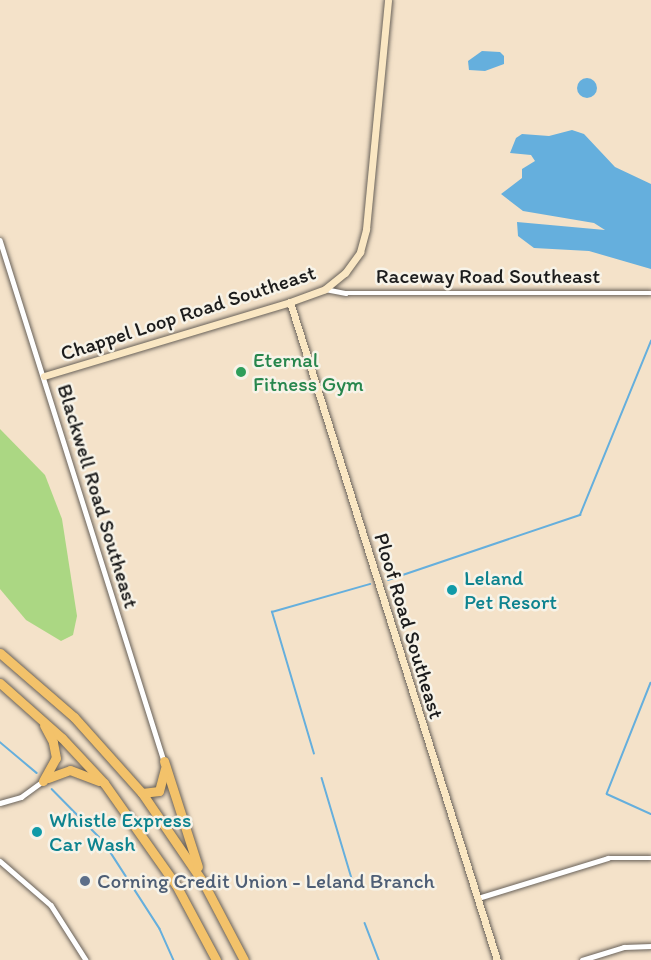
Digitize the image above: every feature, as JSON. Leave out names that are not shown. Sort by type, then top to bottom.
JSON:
[{"type":"highway","points":[[0,653],[74,717],[142,793],[204,882],[244,960]]},
{"type":"highway","points":[[0,683],[38,715],[104,783],[176,885],[216,960]]},
{"type":"highway","points":[[38,715],[55,748],[53,766],[43,781]]},
{"type":"highway","points":[[142,793],[159,791],[164,761]]},
{"type":"highway","points":[[164,761],[204,882]]},
{"type":"highway","points":[[43,781],[70,770],[104,783]]},
{"type":"street","name":"Chappel Loop Road Southeast","points":[[44,376],[290,302],[325,288],[345,273],[364,242],[388,0]]},
{"type":"street","name":"Blackwell Road Southeast","points":[[0,240],[164,761]]},
{"type":"street","name":"Raceway Road Southeast","points":[[325,288],[346,293],[651,292]]},
{"type":"street","name":"Ploof Road Southeast","points":[[290,302],[497,960]]},
{"type":"street","points":[[0,803],[21,797],[43,781]]},
{"type":"street","points":[[478,898],[608,858],[651,858]]},
{"type":"street","points":[[0,861],[51,905],[86,960]]},
{"type":"street","points":[[582,960],[624,947],[651,946]]},
{"type":"green space","points":[[0,429],[45,475],[62,519],[77,616],[73,635],[61,641],[26,620],[0,589]]},
{"type":"water","points":[[482,51],[500,52],[504,56],[504,64],[485,71],[469,70],[468,61]]},
{"type":"water","points":[[587,78],[594,81],[597,88],[594,95],[587,98],[580,95],[577,88],[580,81]]},
{"type":"water","points":[[572,130],[584,134],[615,167],[651,184],[651,269],[589,251],[534,248],[518,236],[517,222],[605,230],[594,223],[523,211],[501,194],[522,178],[522,169],[535,161],[531,155],[510,153],[516,138],[522,134],[549,136]]},
{"type":"waterway","points":[[388,580],[580,515],[651,341]]},
{"type":"waterway","points":[[314,754],[272,612],[370,584]]},
{"type":"waterway","points":[[651,683],[607,794],[651,814]]},
{"type":"waterway","points":[[0,742],[37,773]]},
{"type":"waterway","points":[[322,778],[353,882]]},
{"type":"waterway","points":[[52,789],[104,842],[160,929],[174,960]]},
{"type":"waterway","points":[[365,923],[379,960]]},
{"type":"place","name":"Eternal Fitness Gym","points":[[241,372]]},
{"type":"place","name":"Leland Pet Resort","points":[[452,590]]},
{"type":"place","name":"Whistle Express Car Wash","points":[[37,832]]},
{"type":"place","name":"Corning Credit Union - Leland Branch","points":[[85,881]]}]
